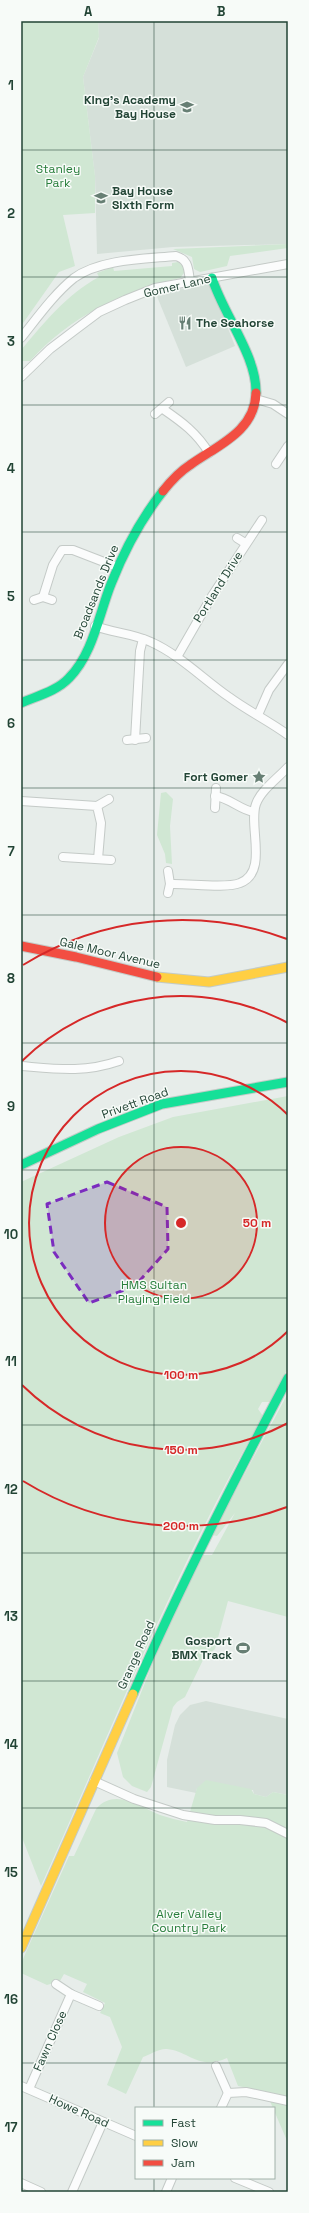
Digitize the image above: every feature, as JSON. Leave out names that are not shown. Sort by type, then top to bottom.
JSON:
[{"type":"street","points":[[21,338],[50,302],[75,278],[106,264],[176,256],[182,258],[187,263],[190,281]]},
{"type":"street","name":"Gomer Lane","points":[[22,373],[50,349],[99,312],[155,288],[288,264]]},
{"type":"street","name":"Broadsands Drive","points":[[21,703],[55,689],[74,674],[118,567],[136,530],[162,492],[180,473],[209,453],[226,444],[238,434],[251,414],[258,389],[253,369],[220,304],[212,278]]},
{"type":"street","points":[[256,399],[272,404],[288,414]]},
{"type":"street","points":[[154,414],[163,409],[169,402]]},
{"type":"street","points":[[163,409],[189,427],[200,438],[209,453]]},
{"type":"street","points":[[276,464],[288,446]]},
{"type":"street","name":"Portland Drive","points":[[177,657],[245,543],[262,520]]},
{"type":"street","points":[[237,538],[245,543]]},
{"type":"street","points":[[43,597],[53,566],[62,550],[73,550],[118,567]]},
{"type":"street","points":[[34,600],[43,597],[52,600]]},
{"type":"street","points":[[95,626],[144,639],[177,657],[230,698],[288,735]]},
{"type":"street","points":[[144,639],[140,651],[131,740],[146,738]]},
{"type":"street","points":[[258,715],[269,690],[288,664]]},
{"type":"street","points":[[170,884],[230,885],[241,883],[250,877],[256,860],[254,812],[260,795],[288,767]]},
{"type":"street","points":[[214,808],[216,792],[248,811],[254,812]]},
{"type":"street","points":[[21,801],[97,806],[110,799]]},
{"type":"street","points":[[97,806],[102,824],[98,859]]},
{"type":"street","points":[[63,857],[111,860]]},
{"type":"street","points":[[168,870],[170,884],[168,893]]},
{"type":"street","name":"Gale Moor Avenue","points":[[21,946],[76,956],[153,977],[209,982],[288,968]]},
{"type":"street","points":[[21,1066],[75,1070],[98,1068],[119,1061]]},
{"type":"street","name":"Privett Road","points":[[21,1165],[98,1129],[162,1104],[288,1082]]},
{"type":"street","name":"Grange Road","points":[[21,1948],[94,1780],[184,1580],[226,1495],[288,1378]]},
{"type":"street","points":[[94,1780],[134,1799],[183,1815],[216,1820],[240,1820],[266,1823],[288,1834]]},
{"type":"street","points":[[56,1984],[71,1994],[99,2006]]},
{"type":"street","name":"Fawn Close","points":[[29,2089],[71,1994]]},
{"type":"street","points":[[216,2066],[228,2092],[221,2107]]},
{"type":"street","name":"Howe Road","points":[[21,2086],[135,2136]]},
{"type":"street","points":[[228,2092],[246,2092],[288,2101]]},
{"type":"street","points":[[72,2192],[103,2122]]},
{"type":"street","points":[[166,2192],[172,2179]]},
{"type":"street","points":[[237,2179],[269,2192]]},
{"type":"street","points":[[21,2183],[41,2192]]},
{"type":"highlighted area","points":[[107,1182],[167,1207],[168,1249],[135,1286],[89,1303],[54,1252],[47,1204]]},
{"type":"shaded area","name":"King's Academy Bay House","points":[[98,21],[288,21],[288,244],[173,247],[97,254],[95,176],[83,77],[99,38]]},
{"type":"shaded area","points":[[210,283],[235,346],[186,367],[156,294]]},
{"type":"shaded area","points":[[206,1701],[288,1719],[288,1795],[273,1792],[266,1797],[254,1794],[253,1790],[197,1788],[196,1793],[167,1787],[167,1760],[175,1725],[180,1715],[190,1705]]},
{"type":"green space","name":"Stanley Park","points":[[21,21],[98,21],[99,37],[83,77],[95,176],[95,213],[63,215],[75,266],[59,272],[21,326]]},
{"type":"green space","points":[[288,244],[288,248],[230,256],[227,266],[200,272],[194,269],[192,257],[173,249]]},
{"type":"green space","points":[[178,262],[184,267],[184,273],[180,278],[138,290],[98,308],[62,331],[30,361],[21,361],[21,350],[38,330],[66,300],[99,277],[97,273],[113,267],[114,271],[172,266],[172,263]]},
{"type":"green space","points":[[166,792],[173,799],[170,826],[172,864],[166,863],[165,854],[157,835],[161,793]]},
{"type":"green space","name":"HMS Sultan Playing Field","points":[[288,1096],[288,1368],[270,1402],[262,1402],[258,1409],[263,1416],[231,1473],[173,1589],[41,1886],[21,1835],[21,1182],[119,1137],[173,1117]]},
{"type":"green space","points":[[288,1393],[288,1617],[228,1601],[215,1649],[204,1658],[185,1697],[177,1702],[173,1707],[151,1787],[147,1792],[132,1786],[123,1777],[117,1753],[162,1640],[201,1555],[212,1555],[235,1513],[217,1536],[212,1535]]},
{"type":"green space","name":"Alver Valley Country Park","points":[[206,1780],[251,1789],[254,1794],[266,1797],[273,1792],[288,1795],[288,2143],[275,2113],[275,2107],[272,2107],[266,2092],[238,2086],[227,2058],[209,2062],[195,2059],[175,2050],[161,2050],[143,2057],[126,2094],[107,2085],[122,2047],[110,2017],[100,2013],[105,2003],[83,1992],[87,1984],[64,1974],[60,1981],[47,1985],[21,1973],[21,1964],[69,1856],[74,1856],[96,1809],[103,1803],[119,1799],[136,1804],[160,1815],[187,1822],[197,1788]]},
{"type":"traffic: fast","points":[[212,278],[217,292],[251,364],[255,379],[256,393]]},
{"type":"traffic: fast","points":[[21,703],[46,693],[64,683],[77,668],[90,646],[111,584],[122,559],[140,524],[163,491]]},
{"type":"traffic: fast","points":[[21,1165],[98,1129],[162,1104],[288,1082]]},
{"type":"traffic: fast","points":[[133,1694],[169,1614],[208,1534],[288,1378]]},
{"type":"traffic: slow","points":[[157,977],[209,982],[288,967]]},
{"type":"traffic: slow","points":[[21,1948],[133,1694]]},
{"type":"traffic: jam","points":[[163,491],[182,471],[222,444],[242,428],[254,407],[256,393]]},
{"type":"traffic: jam","points":[[21,946],[76,957],[157,977]]},
{"type":"place","name":"King's Academy Bay House","points":[[187,107]]},
{"type":"place","name":"Bay House Sixth Form","points":[[101,198]]},
{"type":"place","name":"The Seahorse","points":[[185,323]]},
{"type":"place","name":"Fort Gomer","points":[[259,777]]},
{"type":"place","name":"Gosport BMX Track","points":[[243,1648]]}]
